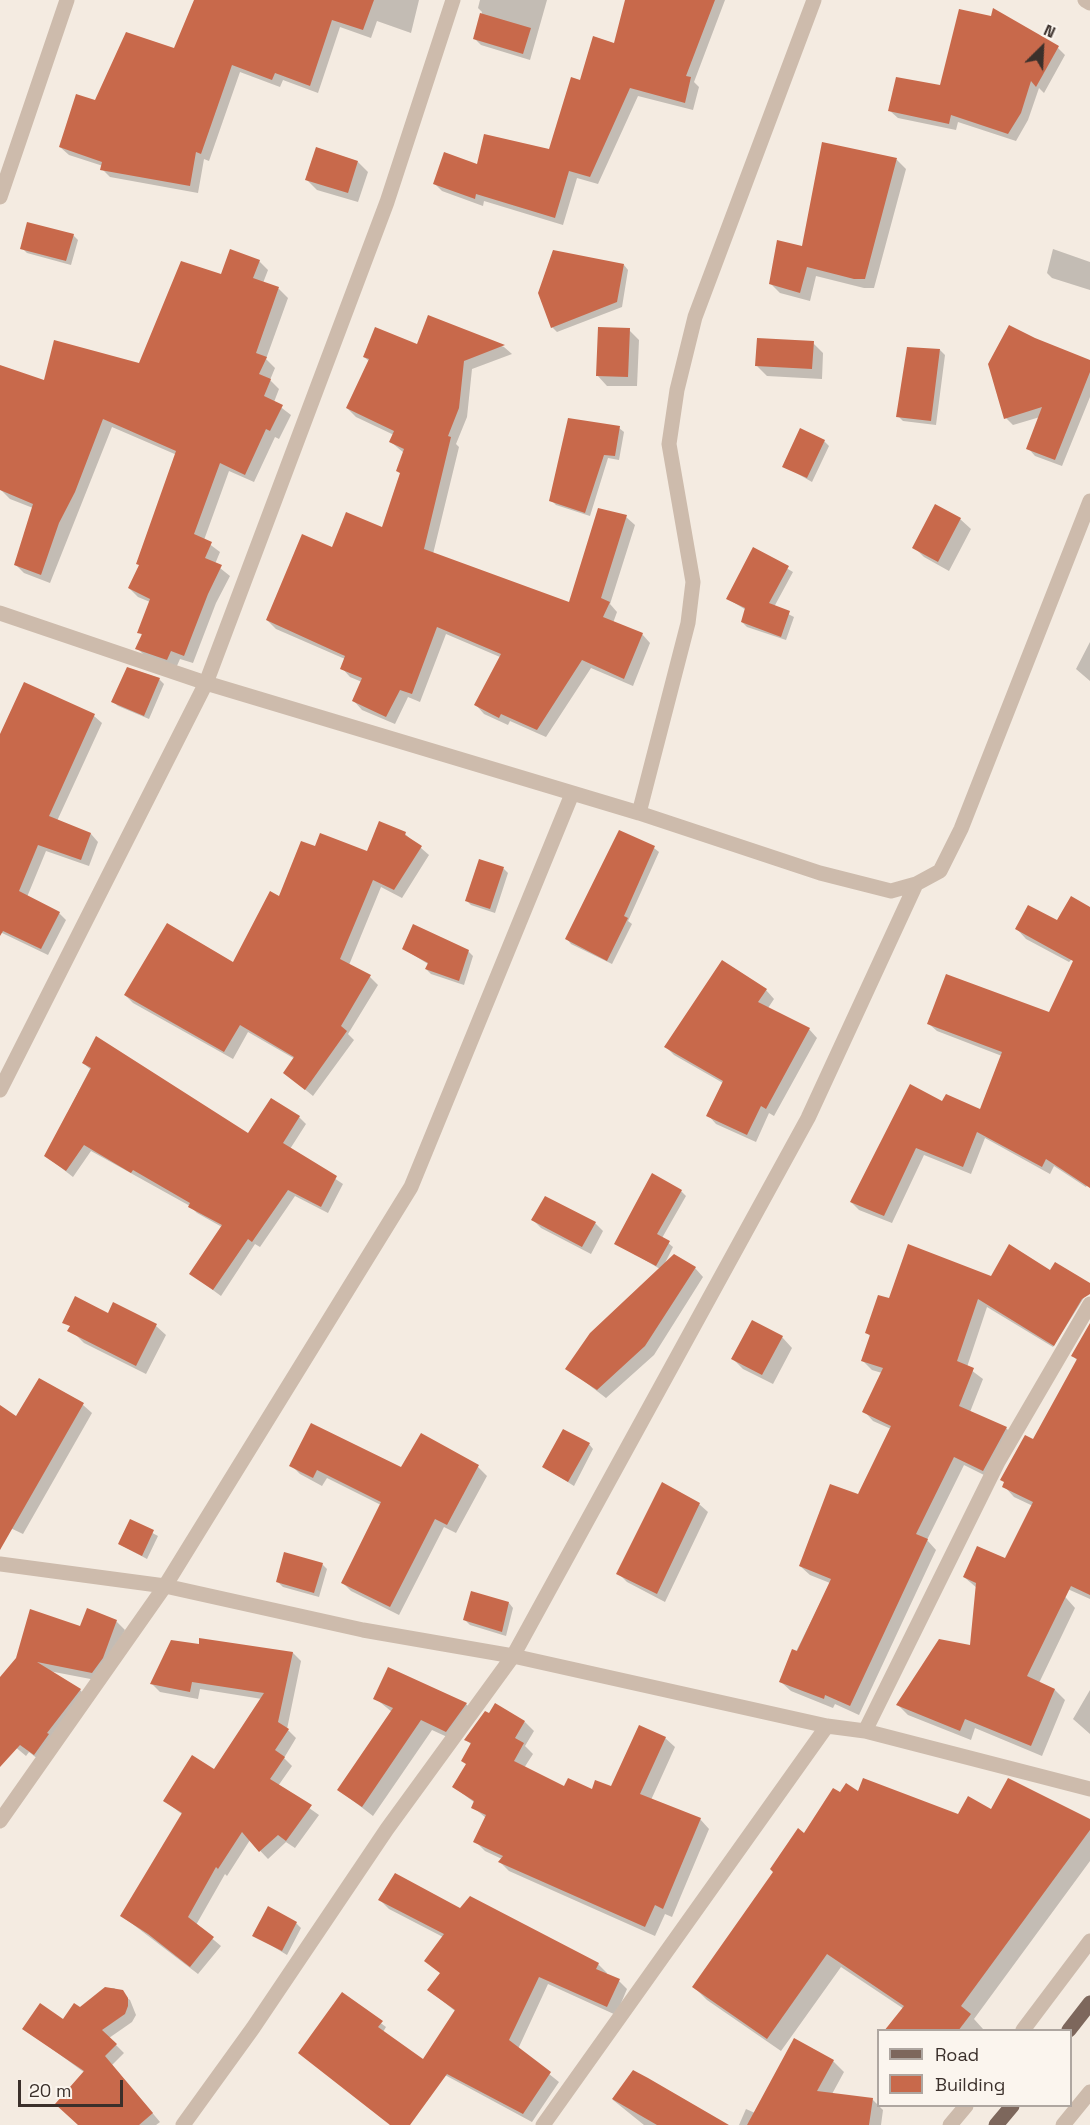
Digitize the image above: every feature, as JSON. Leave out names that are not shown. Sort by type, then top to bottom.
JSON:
[{"type":"main road","points":[[1071,2029],[1090,2004]]},
{"type":"main road","points":[[996,2125],[1011,2107]]},
{"type":"street","points":[[0,197],[67,0]]},
{"type":"street","points":[[0,1090],[206,683],[387,202],[453,0]]},
{"type":"street","points":[[639,813],[688,623],[693,582],[669,444],[677,390],[695,317],[814,0]]},
{"type":"street","points":[[1085,0],[1090,3]]},
{"type":"street","points":[[0,613],[206,683],[639,813],[820,873],[891,891],[916,884],[940,871],[961,829],[1090,501]]},
{"type":"street","points":[[0,1821],[165,1586],[411,1186],[572,794]]},
{"type":"street","points":[[183,2125],[253,2028],[387,1829],[513,1656],[808,1118],[916,884]]},
{"type":"street","points":[[865,1731],[998,1462],[1090,1304]]},
{"type":"street","points":[[0,1564],[165,1586],[363,1630],[513,1656],[827,1726],[865,1731],[1090,1789]]},
{"type":"street","points":[[543,2125],[827,1726]]},
{"type":"street","points":[[1024,2029],[1090,1941]]},
{"type":"street","points":[[1063,2125],[1090,2092]]},
{"type":"street","points":[[950,2125],[965,2107]]},
{"type":"building","points":[[194,0],[374,0],[363,30],[332,20],[310,86],[275,73],[272,80],[232,65],[201,154],[196,152],[190,186],[100,170],[102,162],[59,147],[76,94],[95,100],[126,32],[174,48]]},
{"type":"building","points":[[625,0],[715,0],[686,76],[691,77],[685,103],[630,88],[590,177],[569,171],[555,218],[476,194],[475,199],[433,184],[444,152],[477,164],[484,134],[549,149],[571,77],[580,80],[593,36],[614,43]]},
{"type":"building","points":[[993,8],[1059,46],[1036,87],[1031,81],[1021,113],[1008,134],[951,115],[949,124],[888,111],[896,77],[940,85],[959,9],[991,16]]},
{"type":"building","points":[[480,13],[531,28],[523,54],[473,39]]},
{"type":"building","points":[[822,142],[897,158],[865,279],[854,279],[807,267],[800,293],[769,284],[777,240],[802,246]]},
{"type":"building","points":[[316,147],[358,161],[348,193],[305,180]]},
{"type":"building","points":[[27,222],[74,234],[66,261],[20,249]]},
{"type":"building","points":[[230,249],[260,260],[253,278],[279,287],[256,353],[267,357],[259,374],[271,379],[264,396],[283,405],[270,431],[266,429],[245,475],[220,463],[194,534],[212,542],[205,558],[222,565],[184,656],[171,651],[167,660],[135,649],[142,634],[137,633],[150,599],[128,588],[139,565],[136,564],[176,451],[103,419],[75,492],[59,523],[41,575],[14,565],[33,504],[0,490],[0,365],[44,380],[54,340],[139,363],[181,261],[221,274]]},
{"type":"building","points":[[553,250],[624,264],[617,302],[551,328],[538,293]]},
{"type":"building","points":[[428,315],[505,345],[464,361],[459,408],[448,436],[451,437],[424,549],[569,602],[598,508],[627,515],[601,598],[610,602],[603,617],[643,633],[624,679],[582,660],[537,730],[501,714],[499,718],[474,705],[501,654],[437,627],[412,694],[400,690],[386,717],[352,701],[362,678],[340,669],[345,656],[266,620],[302,534],[332,547],[346,512],[382,527],[400,473],[396,471],[404,449],[389,442],[394,431],[346,408],[369,359],[363,357],[375,327],[417,344]]},
{"type":"building","points":[[1009,325],[1090,360],[1090,372],[1055,460],[1026,449],[1042,407],[1004,419],[988,364]]},
{"type":"building","points":[[598,327],[630,328],[628,377],[596,376]]},
{"type":"building","points":[[757,338],[814,341],[812,369],[755,366]]},
{"type":"building","points":[[907,347],[940,349],[931,421],[896,417]]},
{"type":"building","points":[[568,418],[620,426],[615,456],[604,455],[585,513],[549,501]]},
{"type":"building","points":[[800,428],[825,440],[807,478],[782,467]]},
{"type":"building","points":[[935,504],[961,518],[938,562],[912,548]]},
{"type":"building","points":[[753,547],[789,566],[769,603],[790,611],[781,637],[741,622],[745,608],[726,599]]},
{"type":"building","points":[[127,667],[160,678],[144,716],[111,702]]},
{"type":"building","points":[[24,682],[95,714],[49,816],[91,833],[81,860],[38,845],[19,891],[60,912],[41,949],[3,931],[0,936],[0,734]]},
{"type":"building","points":[[379,821],[406,832],[405,835],[422,846],[394,890],[373,880],[340,959],[371,975],[341,1026],[347,1031],[305,1090],[283,1073],[294,1057],[240,1025],[224,1052],[124,995],[167,923],[233,962],[270,891],[279,896],[301,841],[315,846],[320,833],[367,851]]},
{"type":"building","points":[[619,830],[655,846],[624,916],[628,918],[607,961],[565,939]]},
{"type":"building","points":[[479,859],[504,867],[490,909],[465,901]]},
{"type":"building","points":[[1071,896],[1090,907],[1090,1188],[1046,1159],[1042,1167],[977,1132],[963,1167],[916,1148],[884,1216],[850,1202],[910,1084],[942,1101],[946,1094],[980,1109],[1002,1052],[927,1024],[946,974],[1049,1012],[1073,961],[1015,929],[1028,905],[1057,920]]},
{"type":"building","points":[[413,924],[469,950],[459,981],[425,969],[428,963],[402,949]]},
{"type":"building","points":[[722,960],[767,989],[758,1002],[810,1028],[766,1109],[761,1106],[747,1135],[706,1116],[723,1081],[664,1047]]},
{"type":"building","points":[[96,1036],[248,1133],[271,1098],[300,1116],[283,1143],[337,1176],[321,1207],[288,1190],[252,1242],[248,1239],[213,1290],[189,1274],[222,1225],[188,1207],[190,1203],[133,1170],[131,1173],[84,1145],[66,1171],[44,1156],[91,1068],[82,1063]]},
{"type":"building","points":[[652,1173],[682,1190],[657,1234],[670,1241],[656,1266],[614,1244]]},
{"type":"building","points":[[545,1196],[596,1222],[582,1247],[531,1220]]},
{"type":"building","points":[[908,1244],[991,1276],[1009,1244],[1050,1270],[1055,1262],[1090,1283],[1090,1294],[1082,1299],[1054,1346],[978,1299],[957,1361],[974,1368],[959,1406],[1007,1427],[983,1471],[954,1457],[916,1534],[928,1539],[850,1706],[825,1695],[824,1699],[779,1682],[792,1649],[797,1651],[831,1579],[799,1566],[830,1484],[858,1494],[891,1426],[862,1412],[883,1368],[861,1361],[870,1335],[865,1333],[878,1295],[889,1298]]},
{"type":"building","points":[[674,1254],[696,1267],[645,1346],[597,1390],[565,1369],[590,1333]]},
{"type":"building","points":[[75,1296],[108,1313],[113,1302],[157,1324],[136,1366],[67,1331],[70,1326],[62,1323]]},
{"type":"building","points":[[752,1320],[783,1336],[762,1375],[731,1359]]},
{"type":"building","points":[[1090,1323],[1090,1595],[1071,1586],[1027,1676],[1055,1689],[1031,1746],[965,1719],[960,1731],[896,1705],[939,1639],[970,1645],[976,1583],[963,1577],[977,1546],[1005,1558],[1033,1502],[1002,1487],[1004,1482],[1000,1480],[1025,1435],[1033,1439],[1077,1359],[1071,1356]]},
{"type":"building","points":[[39,1378],[84,1403],[0,1550],[0,1405],[16,1416]]},
{"type":"building","points":[[311,1423],[401,1467],[421,1433],[479,1465],[447,1525],[435,1519],[390,1607],[341,1583],[381,1502],[317,1470],[313,1478],[289,1466]]},
{"type":"building","points":[[563,1429],[590,1443],[568,1482],[542,1467]]},
{"type":"building","points":[[662,1482],[700,1503],[657,1594],[616,1574]]},
{"type":"building","points":[[130,1519],[154,1530],[142,1556],[118,1544]]},
{"type":"building","points":[[284,1552],[323,1563],[314,1593],[276,1582]]},
{"type":"building","points":[[471,1591],[509,1602],[502,1632],[463,1620]]},
{"type":"building","points":[[87,1608],[117,1620],[103,1658],[92,1673],[37,1662],[81,1689],[47,1733],[49,1734],[34,1755],[20,1745],[0,1767],[0,1677],[16,1658],[30,1609],[80,1626]]},
{"type":"building","points":[[199,1638],[293,1652],[278,1722],[289,1729],[275,1750],[285,1757],[270,1779],[312,1805],[286,1841],[278,1835],[259,1852],[242,1832],[218,1869],[216,1867],[188,1917],[214,1937],[190,1967],[148,1934],[120,1916],[182,1813],[163,1801],[192,1755],[214,1769],[264,1693],[192,1682],[190,1692],[150,1684],[171,1640],[199,1644]]},
{"type":"building","points":[[388,1667],[467,1703],[446,1732],[421,1720],[362,1807],[337,1790],[393,1708],[373,1699]]},
{"type":"building","points":[[495,1703],[525,1721],[515,1738],[524,1743],[514,1761],[564,1786],[568,1778],[592,1789],[595,1780],[611,1786],[639,1725],[666,1737],[640,1794],[701,1818],[663,1909],[655,1905],[645,1927],[498,1862],[503,1856],[473,1842],[486,1815],[471,1808],[474,1801],[452,1787],[466,1764],[461,1761],[471,1743],[464,1740],[485,1711],[489,1713]]},
{"type":"building","points":[[863,1778],[958,1814],[968,1796],[991,1809],[1008,1778],[1090,1819],[1090,1830],[961,2006],[971,2014],[960,2029],[886,2029],[904,2006],[827,1954],[767,2039],[692,1987],[773,1872],[770,1869],[798,1828],[804,1833],[833,1788],[840,1792],[846,1783],[858,1791]]},
{"type":"building","points":[[395,1873],[460,1908],[470,1896],[599,1963],[596,1969],[620,1979],[607,2007],[539,1977],[509,2040],[551,2072],[523,2114],[447,2074],[410,2125],[390,2125],[298,2053],[342,1992],[383,2021],[378,2027],[423,2059],[455,2010],[427,1990],[440,1973],[424,1961],[444,1934],[378,1900]]},
{"type":"building","points":[[268,1906],[297,1922],[282,1951],[252,1936]]},
{"type":"building","points":[[105,1987],[123,1990],[128,1998],[125,2014],[102,2030],[117,2044],[105,2056],[153,2113],[139,2125],[78,2125],[55,2104],[84,2071],[22,2029],[40,2003],[63,2019],[74,2003],[80,2007]]},
{"type":"building","points":[[794,2038],[834,2060],[817,2091],[873,2098],[869,2125],[747,2125]]},
{"type":"building","points":[[633,2070],[729,2125],[657,2125],[612,2099]]}]
